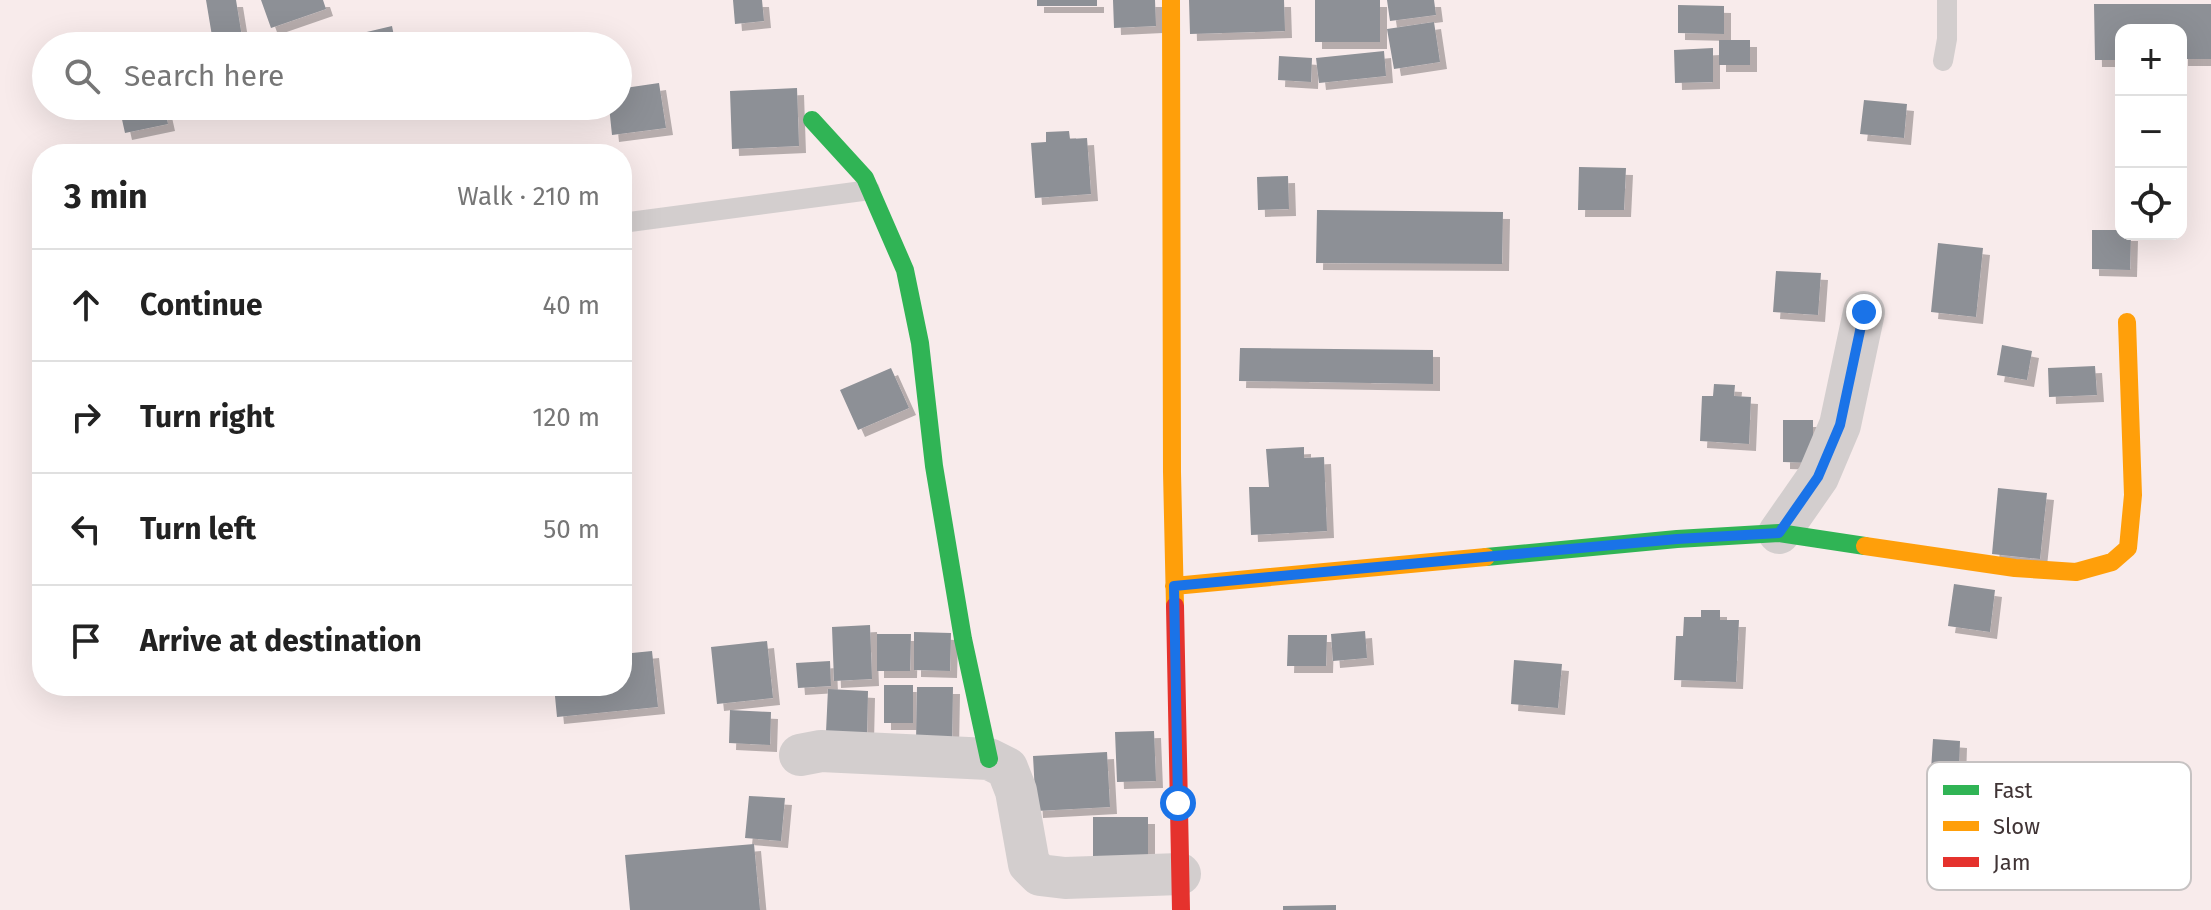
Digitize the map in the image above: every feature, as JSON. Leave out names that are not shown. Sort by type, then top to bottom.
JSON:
[{"type":"street","points":[[800,755],[821,751],[989,759],[1007,768],[1016,791],[1029,864],[1040,875],[1181,892],[1172,456],[1171,0]]},
{"type":"street","points":[[812,120],[865,178],[905,270],[917,328],[934,466],[963,639],[989,759]]},
{"type":"street","points":[[1779,533],[1818,477],[1840,425],[1864,312]]},
{"type":"street","points":[[1174,586],[1677,539],[1779,533],[2015,568],[2076,572],[2112,562],[2128,548],[2133,495],[2127,322]]},
{"type":"lane","points":[[1943,61],[1947,39],[1947,0]]},
{"type":"lane","points":[[632,222],[870,190]]},
{"type":"building","points":[[206,0],[236,0],[241,32],[211,32]]},
{"type":"building","points":[[261,0],[323,0],[326,9],[271,28]]},
{"type":"building","points":[[733,0],[762,0],[764,21],[735,24]]},
{"type":"building","points":[[1037,0],[1097,0],[1097,6],[1037,6]]},
{"type":"building","points":[[1113,0],[1155,0],[1156,26],[1114,28]]},
{"type":"building","points":[[1189,0],[1284,0],[1285,31],[1190,34]]},
{"type":"building","points":[[1315,0],[1380,0],[1380,42],[1315,42]]},
{"type":"building","points":[[1387,0],[1434,0],[1436,15],[1390,21]]},
{"type":"building","points":[[2094,4],[2211,4],[2211,59],[2187,59],[2187,24],[2115,24],[2115,60],[2095,60]]},
{"type":"building","points":[[1678,5],[1724,6],[1724,34],[1678,33]]},
{"type":"building","points":[[1434,22],[1440,62],[1394,69],[1387,29]]},
{"type":"building","points":[[392,26],[393,32],[367,32]]},
{"type":"building","points":[[1719,40],[1750,40],[1750,65],[1719,65]]},
{"type":"building","points":[[1713,48],[1713,82],[1675,83],[1674,50]]},
{"type":"building","points":[[1384,51],[1386,76],[1319,83],[1316,58]]},
{"type":"building","points":[[1279,56],[1312,58],[1311,82],[1278,80]]},
{"type":"building","points":[[659,83],[666,128],[612,135],[610,120],[632,120],[632,87]]},
{"type":"building","points":[[797,88],[799,146],[732,149],[730,91]]},
{"type":"building","points":[[1864,100],[1907,104],[1904,138],[1860,134]]},
{"type":"building","points":[[122,120],[167,120],[168,124],[125,133]]},
{"type":"building","points":[[1069,131],[1070,139],[1087,138],[1091,194],[1035,198],[1031,143],[1046,142],[1046,132]]},
{"type":"building","points":[[1579,167],[1626,168],[1624,210],[1578,210]]},
{"type":"building","points":[[1288,176],[1289,209],[1258,210],[1257,177]]},
{"type":"building","points":[[1317,210],[1503,212],[1502,264],[1316,263]]},
{"type":"building","points":[[2092,230],[2115,230],[2115,240],[2131,240],[2130,270],[2092,269]]},
{"type":"building","points":[[1938,243],[1983,248],[1976,317],[1931,312]]},
{"type":"building","points":[[1776,271],[1821,273],[1818,315],[1773,312]]},
{"type":"building","points":[[2002,345],[2032,351],[2027,380],[1997,375]]},
{"type":"building","points":[[1240,348],[1433,350],[1433,384],[1239,381]]},
{"type":"building","points":[[2095,366],[2097,395],[2049,397],[2048,368]]},
{"type":"building","points":[[891,368],[909,408],[858,430],[840,390]]},
{"type":"building","points":[[1714,384],[1735,385],[1734,396],[1751,397],[1749,444],[1700,441],[1702,396],[1713,396]]},
{"type":"building","points":[[1783,420],[1813,420],[1813,463],[1783,462]]},
{"type":"building","points":[[1304,447],[1304,458],[1324,457],[1327,531],[1251,535],[1249,487],[1269,487],[1266,449]]},
{"type":"building","points":[[1998,488],[2047,493],[2040,559],[1992,554]]},
{"type":"building","points":[[1954,584],[1995,590],[1990,632],[1948,626]]},
{"type":"building","points":[[1701,610],[1720,610],[1720,620],[1739,620],[1736,682],[1674,680],[1676,636],[1683,636],[1684,617],[1701,617]]},
{"type":"building","points":[[870,625],[872,679],[834,681],[832,627]]},
{"type":"building","points":[[1365,631],[1367,658],[1333,661],[1331,634]]},
{"type":"building","points":[[914,632],[951,633],[950,671],[914,670]]},
{"type":"building","points":[[877,634],[911,634],[910,671],[877,671]]},
{"type":"building","points":[[1288,635],[1327,635],[1326,666],[1287,666]]},
{"type":"building","points":[[767,641],[773,698],[717,704],[711,647]]},
{"type":"building","points":[[652,651],[658,707],[557,717],[555,696],[632,696],[632,653]]},
{"type":"building","points":[[1514,660],[1562,664],[1558,708],[1511,704]]},
{"type":"building","points":[[830,661],[831,686],[798,688],[796,663]]},
{"type":"building","points":[[884,685],[913,685],[913,723],[884,723]]},
{"type":"building","points":[[917,687],[953,687],[952,742],[916,742]]},
{"type":"building","points":[[828,689],[868,691],[867,734],[826,732]]},
{"type":"building","points":[[730,710],[771,712],[770,745],[729,743]]},
{"type":"building","points":[[1154,731],[1156,781],[1117,782],[1115,732]]},
{"type":"building","points":[[1933,739],[1960,741],[1959,762],[1932,762]]},
{"type":"building","points":[[1107,752],[1110,807],[1036,811],[1033,756]]},
{"type":"building","points":[[749,796],[785,798],[781,841],[745,838]]},
{"type":"building","points":[[1093,817],[1148,817],[1148,871],[1093,871]]},
{"type":"building","points":[[754,844],[760,910],[630,910],[625,855]]},
{"type":"building","points":[[1336,905],[1336,910],[1283,910],[1283,906]]},
{"type":"traffic: fast","points":[[812,120],[865,178],[905,270],[920,343],[934,466],[963,639],[989,759]]},
{"type":"traffic: fast","points":[[1486,557],[1779,533],[1865,546]]},
{"type":"traffic: slow","points":[[1171,0],[1175,606]]},
{"type":"traffic: slow","points":[[1865,546],[2015,568],[2076,572],[2112,562],[2128,548],[2133,495],[2127,322]]},
{"type":"traffic: slow","points":[[1174,586],[1486,557]]},
{"type":"traffic: jam","points":[[1175,606],[1181,910]]},
{"type":"route","points":[[1178,803],[1174,586],[1677,539],[1779,533],[1818,477],[1840,425],[1864,312]]}]
